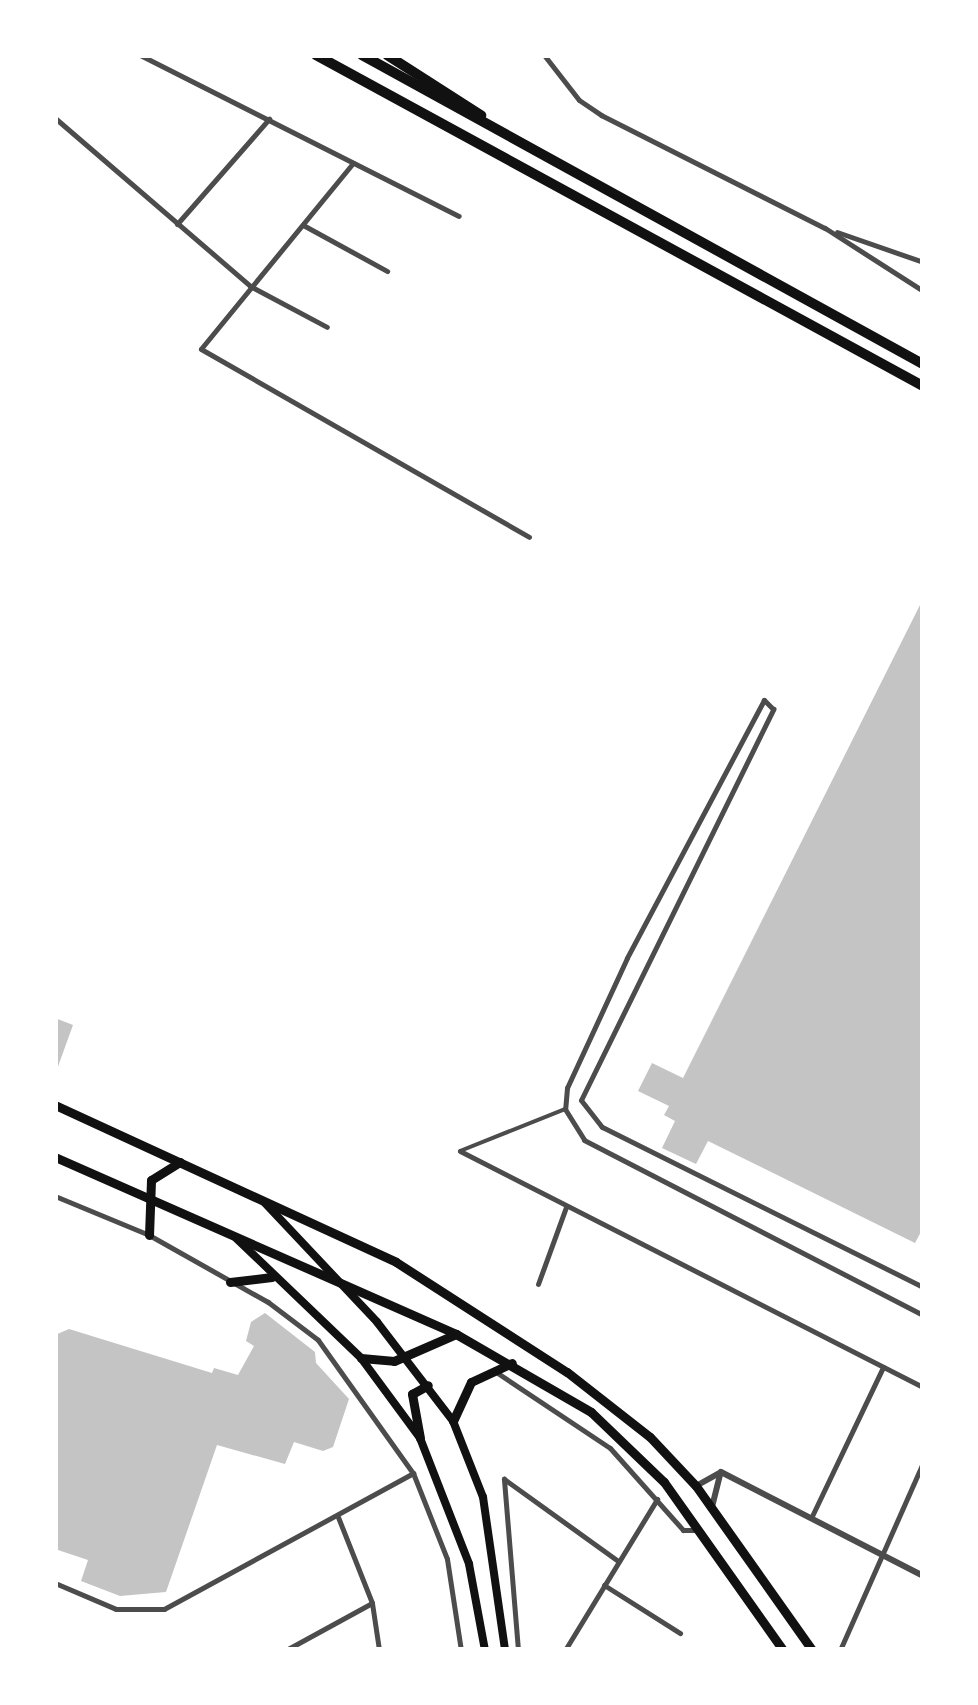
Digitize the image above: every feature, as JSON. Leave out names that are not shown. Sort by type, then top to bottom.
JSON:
[{"type":"highway","points":[[316,55],[923,386]]},
{"type":"highway","points":[[362,55],[923,364]]},
{"type":"highway","points":[[388,55],[461,98],[497,129]]},
{"type":"main road","points":[[55,1105],[396,1262],[567,1372],[650,1437],[696,1486],[812,1650]]},
{"type":"main road","points":[[56,1158],[329,1274],[456,1334],[512,1363],[610,1427],[697,1527],[783,1650]]},
{"type":"main road","points":[[150,1236],[150,1197],[155,1172],[180,1162]]},
{"type":"main road","points":[[260,1197],[405,1358],[453,1421],[483,1497],[505,1650]]},
{"type":"main road","points":[[232,1234],[272,1277],[361,1358],[420,1438]]},
{"type":"main road","points":[[230,1282],[272,1277]]},
{"type":"main road","points":[[361,1358],[405,1358],[456,1334]]},
{"type":"main road","points":[[453,1421],[470,1382],[512,1363]]},
{"type":"main road","points":[[428,1385],[412,1394],[420,1438],[469,1564],[484,1650]]},
{"type":"street","points":[[140,55],[459,216]]},
{"type":"street","points":[[544,55],[579,100],[600,114],[824,228],[923,291]]},
{"type":"street","points":[[55,118],[250,286],[327,327]]},
{"type":"street","points":[[177,224],[269,118]]},
{"type":"street","points":[[354,163],[205,338],[205,357],[529,536]]},
{"type":"street","points":[[303,225],[387,271]]},
{"type":"street","points":[[824,228],[923,262]]},
{"type":"street","points":[[923,1287],[602,1126],[585,1109],[581,1091],[773,707],[764,700],[634,945],[567,1088],[565,1109],[584,1140],[923,1315]]},
{"type":"street","points":[[460,1150],[565,1109]]},
{"type":"street","points":[[460,1150],[923,1387]]},
{"type":"street","points":[[55,1196],[150,1236],[318,1340],[412,1474],[447,1559],[461,1650]]},
{"type":"street","points":[[538,1284],[566,1206]]},
{"type":"street","points":[[812,1516],[883,1367]]},
{"type":"street","points":[[492,1370],[610,1448],[683,1530],[697,1527]]},
{"type":"street","points":[[840,1650],[923,1464]]},
{"type":"street","points":[[696,1486],[720,1472]]},
{"type":"street","points":[[720,1472],[923,1576]]},
{"type":"street","points":[[712,1507],[720,1472]]},
{"type":"street","points":[[55,1583],[116,1609],[164,1609],[338,1518],[412,1474]]},
{"type":"street","points":[[518,1650],[504,1478],[618,1561]]},
{"type":"street","points":[[565,1650],[658,1499]]},
{"type":"street","points":[[338,1518],[372,1603],[379,1650]]},
{"type":"street","points":[[604,1585],[680,1633]]},
{"type":"street","points":[[286,1650],[372,1603]]},
{"type":"building","points":[[923,599],[923,1228],[915,1243],[708,1141],[696,1164],[662,1148],[675,1121],[664,1115],[669,1106],[638,1091],[652,1063],[683,1078]]},
{"type":"building","points":[[55,1018],[73,1025],[56,1072],[55,1072]]},
{"type":"building","points":[[265,1313],[315,1352],[316,1363],[349,1399],[333,1447],[323,1451],[294,1442],[285,1464],[217,1445],[166,1592],[120,1596],[81,1581],[88,1560],[55,1549],[55,1335],[69,1329],[212,1373],[214,1368],[238,1375],[254,1346],[246,1341],[251,1322]]}]
